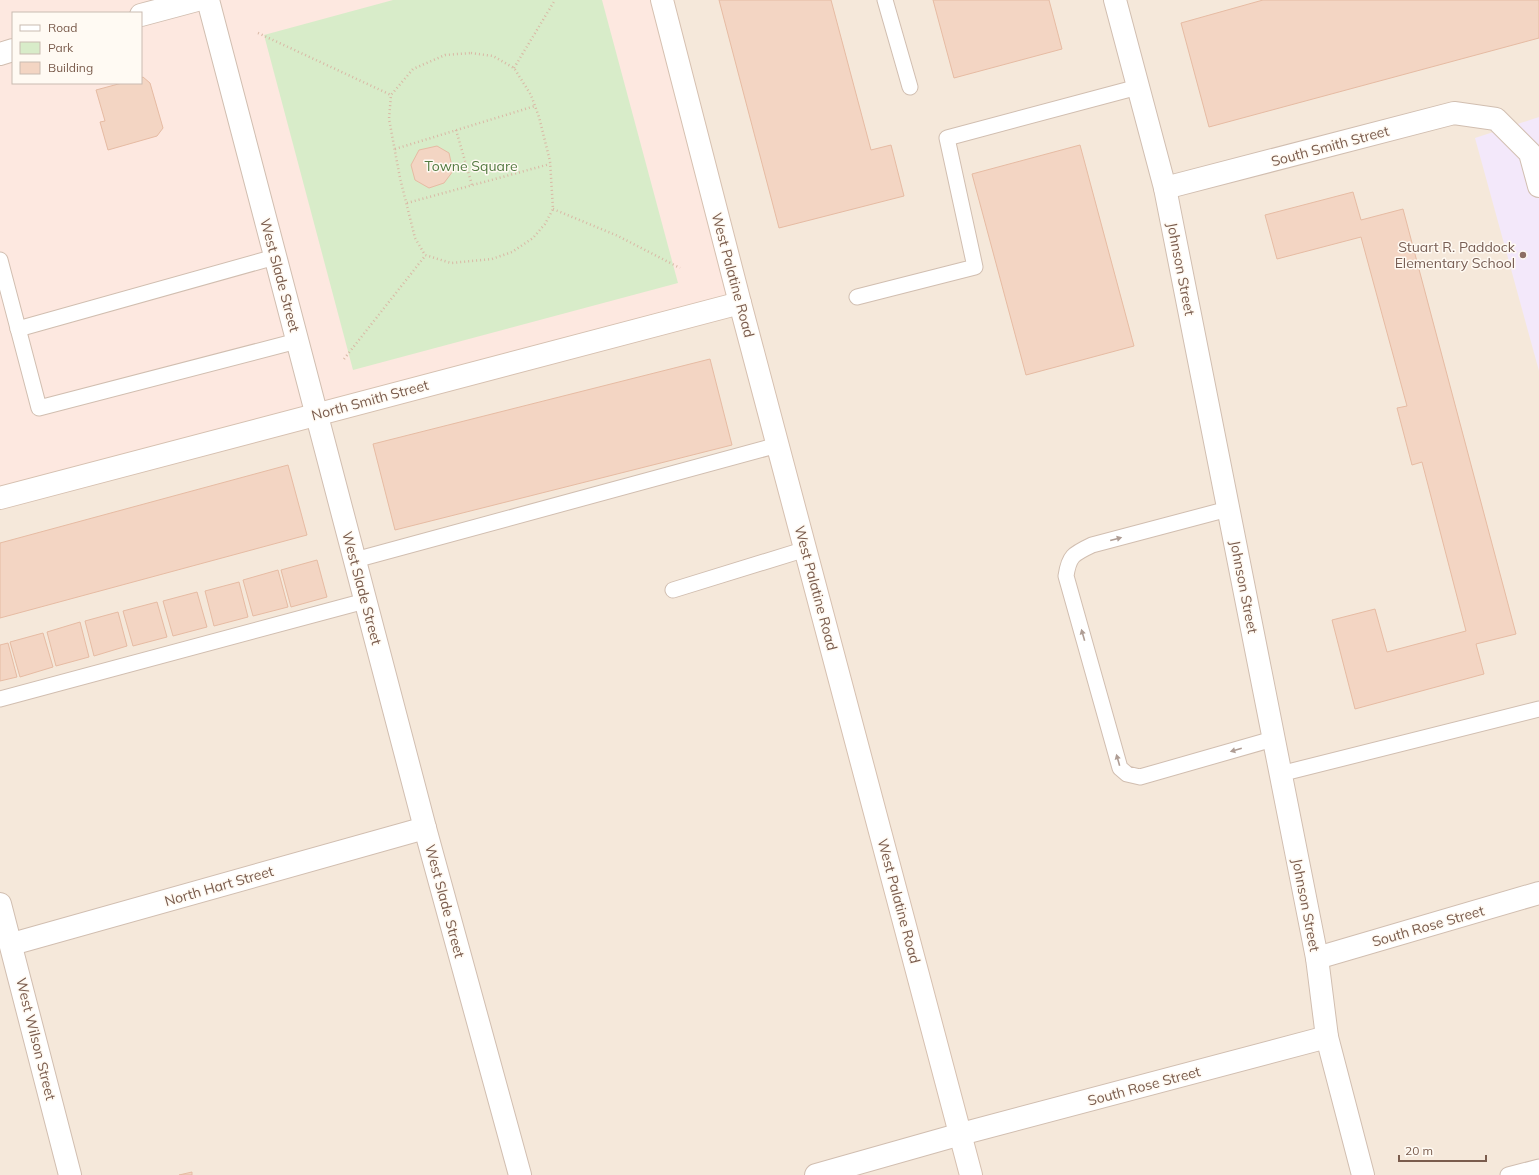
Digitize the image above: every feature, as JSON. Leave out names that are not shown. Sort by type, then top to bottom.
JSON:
[{"type":"street","points":[[142,15],[197,0]]},
{"type":"street","name":"West Slade Street","points":[[208,0],[425,828],[520,1175]]},
{"type":"street","name":"West Palatine Road","points":[[662,0],[740,302],[971,1175]]},
{"type":"street","name":"Johnson Street","points":[[1118,1],[1138,87],[1165,188],[1317,958],[1326,1037],[1363,1175]]},
{"type":"street","points":[[0,54],[12,50]]},
{"type":"street","name":"South Smith Street","points":[[1165,188],[1454,114],[1496,119],[1530,153],[1539,186]]},
{"type":"street","name":"North Smith Street","points":[[0,498],[740,302]]},
{"type":"street","name":"North Hart Street","points":[[12,944],[425,828]]},
{"type":"street","name":"South Rose Street","points":[[1317,958],[1539,893]]},
{"type":"street","name":"West Wilson Street","points":[[0,904],[12,944],[70,1175]]},
{"type":"street","name":"South Rose Street","points":[[816,1175],[961,1134],[1326,1037]]},
{"type":"lane","points":[[885,0],[910,87]]},
{"type":"lane","points":[[858,297],[975,266],[947,138],[1138,87]]},
{"type":"lane","points":[[18,329],[275,257]]},
{"type":"lane","points":[[0,260],[39,408],[297,341]]},
{"type":"lane","points":[[355,560],[778,445]]},
{"type":"lane","points":[[1228,509],[1092,546],[1075,553],[1068,562],[1066,576],[1120,768],[1128,774],[1140,777],[1274,739]]},
{"type":"lane","points":[[673,590],[806,550]]},
{"type":"lane","points":[[0,699],[366,601]]},
{"type":"lane","points":[[1280,774],[1539,709]]},
{"type":"lane","points":[[1508,1175],[1539,1167]]},
{"type":"path","points":[[514,68],[555,0]]},
{"type":"path","points":[[258,33],[391,95]]},
{"type":"path","points":[[471,53],[493,56],[514,68],[531,95],[543,130],[550,164],[553,209],[545,224],[533,238],[512,252],[492,259],[451,263],[425,255],[415,238],[395,149],[389,119],[391,95],[413,69],[445,55],[471,53]]},
{"type":"path","points":[[395,149],[535,106]]},
{"type":"path","points":[[456,130],[472,185]]},
{"type":"path","points":[[407,203],[550,164]]},
{"type":"path","points":[[553,209],[618,236],[680,268]]},
{"type":"path","points":[[344,359],[425,255]]},
{"type":"shaded area","points":[[0,0],[662,0],[740,303],[0,498]]},
{"type":"shaded area","points":[[662,0],[1539,0],[1539,1175],[0,1175],[0,498]]},
{"type":"shaded area","name":"Stuart R. Paddock Elementary School","points":[[1539,117],[1539,371],[1475,138]]},
{"type":"green space","name":"Towne Square","points":[[393,0],[602,0],[678,283],[353,370],[264,35]]},
{"type":"building","points":[[719,0],[831,0],[871,150],[891,145],[904,196],[779,228]]},
{"type":"building","points":[[933,0],[1049,0],[1062,49],[954,78]]},
{"type":"building","points":[[1263,0],[1539,0],[1539,38],[1209,127],[1181,23]]},
{"type":"building","points":[[142,78],[150,83],[163,128],[157,136],[108,150],[100,122],[105,121],[96,90],[118,84],[142,84]]},
{"type":"building","points":[[1080,145],[1134,346],[1026,375],[972,174]]},
{"type":"building","points":[[437,146],[449,153],[453,171],[444,183],[429,188],[415,180],[411,165],[419,150]]},
{"type":"building","points":[[1353,192],[1361,220],[1403,209],[1516,634],[1476,644],[1484,674],[1355,709],[1332,620],[1375,609],[1387,652],[1466,631],[1422,462],[1412,465],[1397,408],[1407,406],[1361,237],[1277,259],[1265,215]]},
{"type":"building","points":[[710,359],[732,445],[395,530],[373,444]]},
{"type":"building","points":[[288,465],[307,535],[0,618],[0,543]]},
{"type":"building","points":[[317,560],[327,597],[291,607],[281,570]]},
{"type":"building","points":[[278,570],[288,607],[253,616],[243,580]]},
{"type":"building","points":[[239,582],[248,617],[214,626],[205,591]]},
{"type":"building","points":[[197,592],[207,627],[173,636],[163,601]]},
{"type":"building","points":[[157,602],[167,637],[133,646],[123,611]]},
{"type":"building","points":[[118,612],[127,646],[94,656],[85,621]]},
{"type":"building","points":[[80,622],[89,657],[56,666],[47,632]]},
{"type":"building","points":[[43,633],[53,667],[20,677],[10,642]]},
{"type":"building","points":[[8,643],[17,677],[0,681],[0,645]]},
{"type":"building","points":[[192,1172],[192,1175],[179,1175]]},
{"type":"place","name":"Stuart R. Paddock Elementary School","points":[[1523,255]]}]
